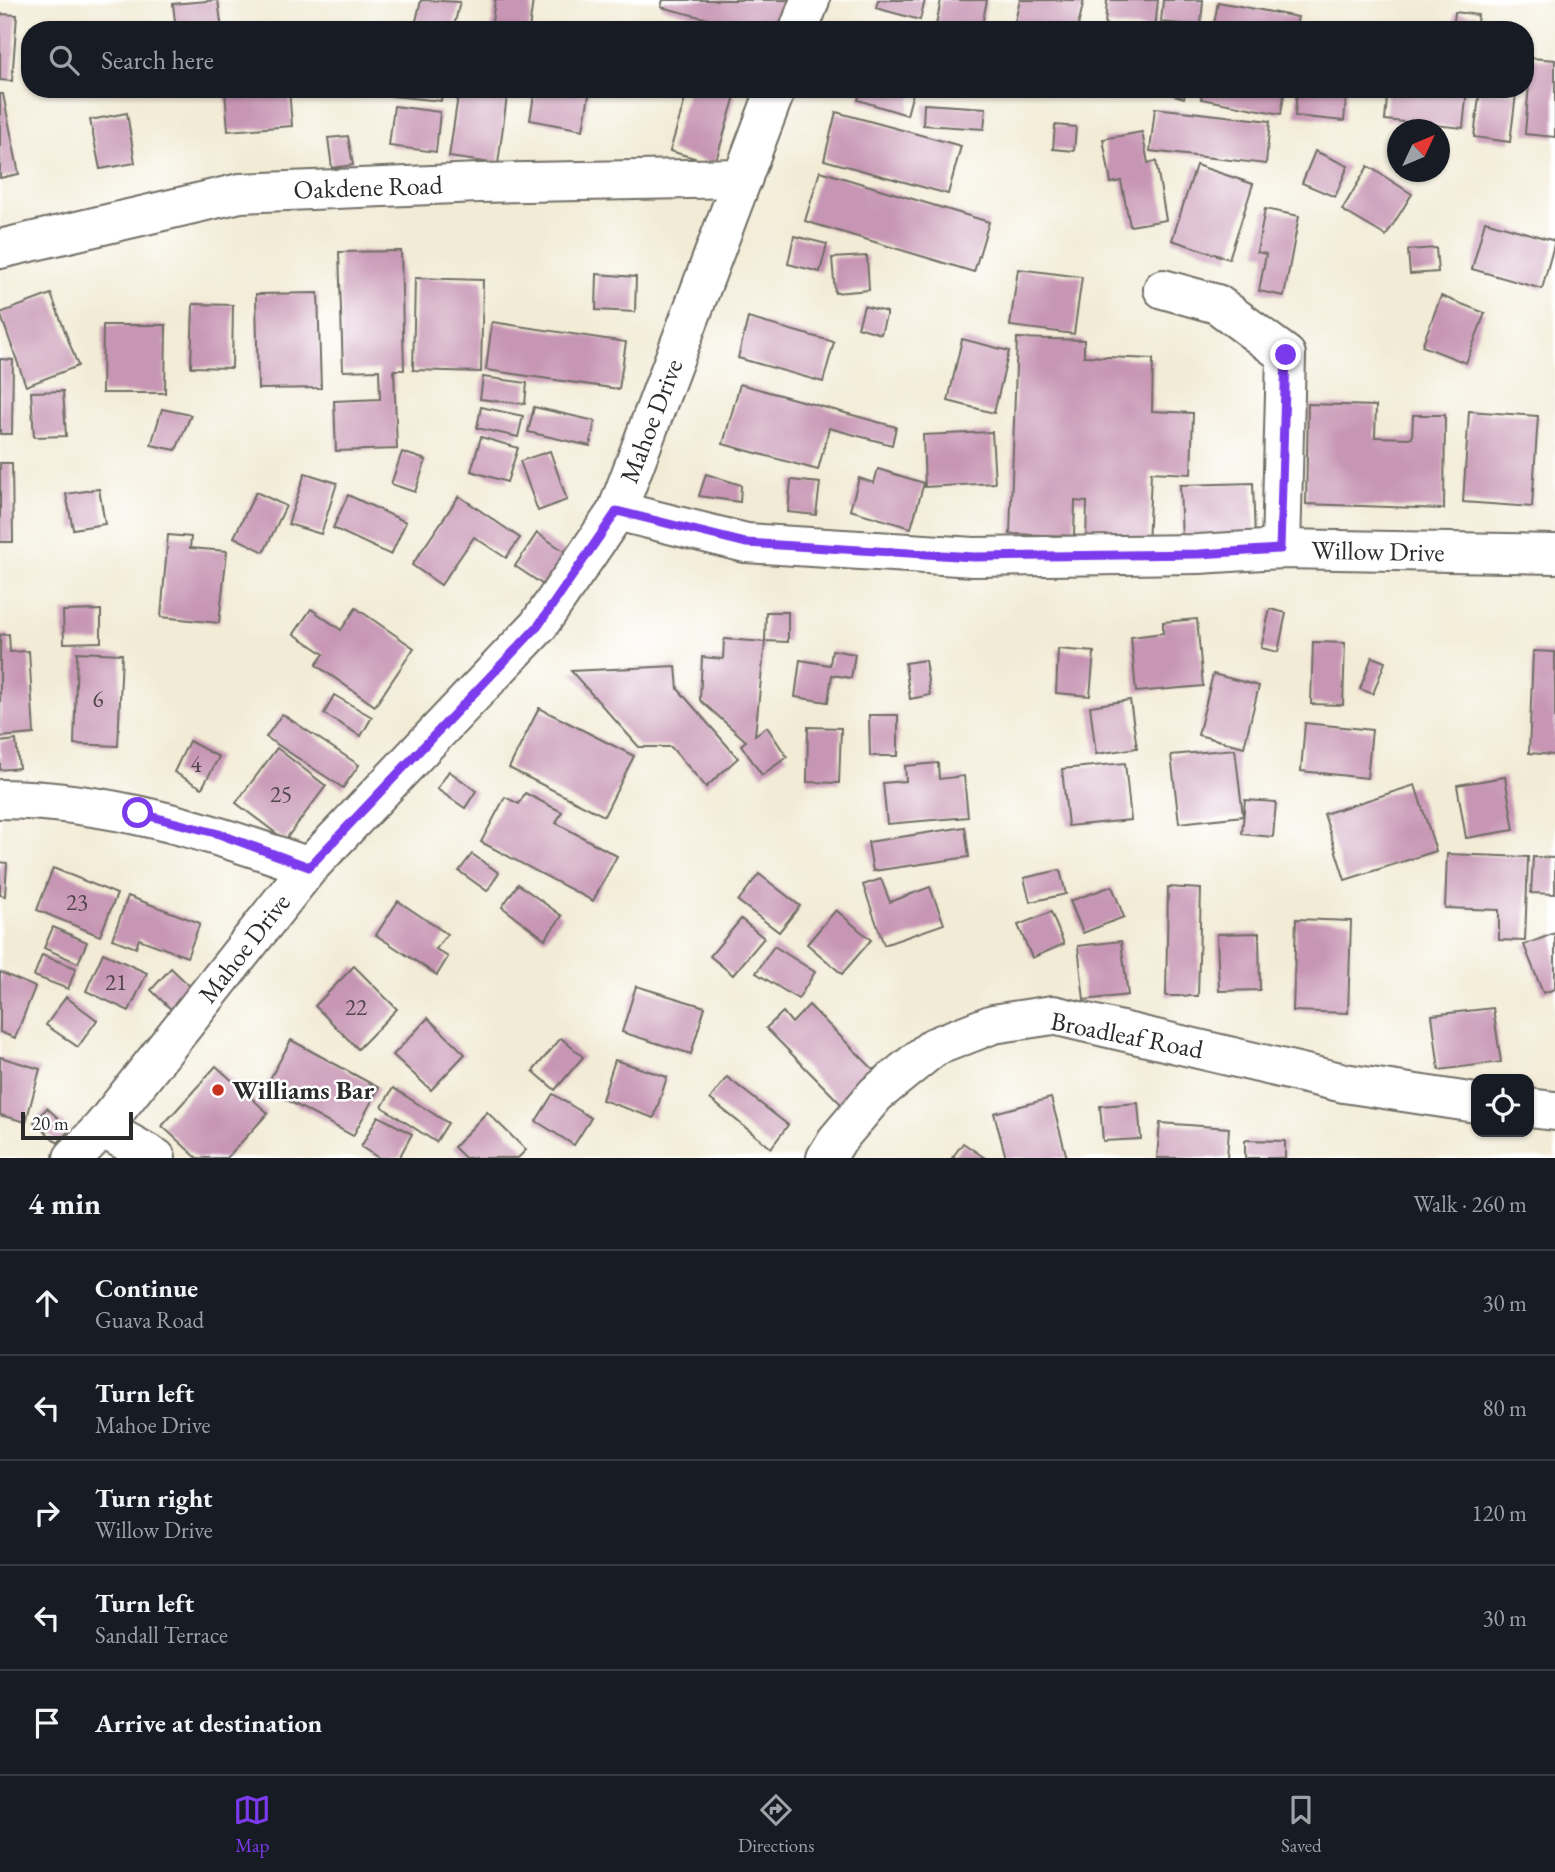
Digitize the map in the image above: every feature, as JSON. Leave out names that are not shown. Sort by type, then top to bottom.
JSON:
[{"type":"street","points":[[802,21],[810,0]]},
{"type":"street","name":"Mahoe Drive","points":[[73,1158],[102,1128],[309,867],[538,626],[617,511],[773,98]]},
{"type":"street","name":"Oakdene Road","points":[[0,249],[240,193],[479,183],[743,177]]},
{"type":"street","points":[[1163,289],[1217,304],[1286,355],[1280,549]]},
{"type":"street","name":"Willow Drive","points":[[617,511],[746,543],[974,557],[1199,554],[1280,549],[1555,554]]},
{"type":"street","points":[[0,799],[138,813],[219,834],[309,867]]},
{"type":"street","name":"Broadleaf Road","points":[[826,1158],[837,1140],[876,1094],[934,1047],[993,1024],[1053,1015],[1344,1083],[1471,1102]]},
{"type":"street","points":[[1534,1109],[1555,1111]]},
{"type":"street","points":[[102,1128],[156,1158]]},
{"type":"building","points":[[218,0],[221,21],[175,21],[173,4]]},
{"type":"building","points":[[421,0],[460,2],[455,21],[416,21]]},
{"type":"building","points":[[495,0],[533,0],[530,21],[492,21]]},
{"type":"building","points":[[663,0],[791,0],[785,21],[716,21],[661,7]]},
{"type":"building","points":[[878,0],[925,0],[920,20],[876,8]]},
{"type":"building","points":[[941,0],[987,0],[983,21],[937,21]]},
{"type":"building","points":[[1020,0],[1084,0],[1079,21],[1015,21]]},
{"type":"building","points":[[1107,0],[1158,0],[1156,21],[1105,21]]},
{"type":"building","points":[[1163,0],[1203,0],[1201,21],[1161,21]]},
{"type":"building","points":[[1218,2],[1298,17],[1297,21],[1215,21]]},
{"type":"building","points":[[1455,12],[1478,15],[1477,21],[1454,21]]},
{"type":"building","points":[[0,14],[17,15],[12,81],[0,80]]},
{"type":"building","points":[[1534,58],[1555,60],[1555,137],[1525,134],[1528,98],[1534,98]]},
{"type":"building","points":[[0,94],[3,94],[19,174],[0,178]]},
{"type":"building","points":[[226,98],[290,98],[292,126],[228,131]]},
{"type":"building","points":[[412,98],[441,98],[441,101]]},
{"type":"building","points":[[458,98],[507,98],[498,164],[449,157]]},
{"type":"building","points":[[534,98],[588,98],[583,130],[530,120]]},
{"type":"building","points":[[685,98],[734,98],[715,164],[670,151]]},
{"type":"building","points":[[859,98],[912,98],[907,115]]},
{"type":"building","points":[[1201,98],[1284,98],[1281,114]]},
{"type":"building","points":[[1296,98],[1346,98],[1344,121],[1295,116]]},
{"type":"building","points":[[1387,98],[1466,98],[1463,128],[1450,127],[1450,119],[1387,120]]},
{"type":"building","points":[[1479,98],[1516,98],[1510,142],[1474,137]]},
{"type":"building","points":[[924,104],[986,108],[984,129],[923,125]]},
{"type":"building","points":[[394,106],[440,112],[436,152],[389,146]]},
{"type":"building","points":[[1155,108],[1270,121],[1266,164],[1150,151]]},
{"type":"building","points":[[836,112],[961,146],[948,194],[824,160]]},
{"type":"building","points":[[127,113],[135,163],[100,169],[90,120]]},
{"type":"building","points":[[1055,125],[1076,127],[1074,151],[1053,149]]},
{"type":"building","points":[[1142,132],[1148,163],[1156,161],[1166,220],[1130,226],[1121,181],[1111,183],[1103,139]]},
{"type":"building","points":[[348,136],[353,165],[332,168],[328,138]]},
{"type":"building","points":[[1315,151],[1348,166],[1335,197],[1302,183]]},
{"type":"building","points":[[1196,165],[1253,184],[1229,259],[1172,240]]},
{"type":"building","points":[[1368,166],[1387,178],[1387,182],[1393,182],[1412,194],[1386,236],[1342,210]]},
{"type":"building","points":[[820,171],[989,222],[974,272],[805,221]]},
{"type":"building","points":[[1265,209],[1299,216],[1284,296],[1259,291],[1266,254],[1257,252]]},
{"type":"building","points":[[1485,221],[1555,241],[1542,289],[1472,269]]},
{"type":"building","points":[[794,236],[827,244],[820,272],[788,264]]},
{"type":"building","points":[[1436,248],[1438,272],[1410,274],[1408,250]]},
{"type":"building","points":[[401,251],[404,370],[394,370],[397,449],[336,451],[334,401],[380,399],[379,370],[343,371],[339,252]]},
{"type":"building","points":[[867,256],[869,290],[835,293],[832,258]]},
{"type":"building","points":[[1018,269],[1082,277],[1074,334],[1010,326]]},
{"type":"building","points":[[597,274],[636,277],[635,312],[596,310]]},
{"type":"building","points":[[415,278],[483,280],[481,372],[413,370]]},
{"type":"building","points":[[318,293],[321,388],[258,389],[256,294]]},
{"type":"building","points":[[51,294],[78,366],[26,386],[0,313]]},
{"type":"building","points":[[1441,296],[1485,313],[1466,363],[1422,346]]},
{"type":"building","points":[[193,304],[233,305],[232,368],[191,367]]},
{"type":"building","points":[[864,306],[887,312],[881,334],[858,327]]},
{"type":"building","points":[[748,318],[834,342],[823,382],[738,358]]},
{"type":"building","points":[[492,322],[626,342],[619,389],[486,370]]},
{"type":"building","points":[[103,325],[166,325],[165,393],[102,393]]},
{"type":"building","points":[[1017,338],[1084,340],[1084,356],[1153,359],[1152,411],[1193,413],[1191,474],[1151,472],[1148,548],[1086,545],[1087,502],[1075,501],[1074,536],[1010,534]]},
{"type":"building","points":[[962,339],[1009,351],[994,413],[948,401]]},
{"type":"building","points":[[0,359],[13,360],[12,434],[0,434]]},
{"type":"building","points":[[483,377],[527,383],[525,404],[480,399]]},
{"type":"building","points":[[740,384],[896,427],[892,445],[829,428],[818,470],[723,444]]},
{"type":"building","points":[[63,391],[66,436],[34,437],[31,392]]},
{"type":"building","points":[[1308,404],[1376,406],[1375,437],[1412,438],[1413,415],[1445,415],[1444,509],[1306,504]]},
{"type":"building","points":[[481,407],[523,416],[518,437],[477,428]]},
{"type":"building","points":[[534,407],[595,421],[590,446],[528,432]]},
{"type":"building","points":[[162,409],[191,415],[176,450],[151,445]]},
{"type":"building","points":[[1469,411],[1538,416],[1532,507],[1463,502]]},
{"type":"building","points":[[992,432],[995,483],[925,487],[923,435]]},
{"type":"building","points":[[481,437],[518,448],[507,482],[471,471]]},
{"type":"building","points":[[550,451],[567,500],[538,511],[520,461]]},
{"type":"building","points":[[402,452],[426,460],[415,492],[391,484]]},
{"type":"building","points":[[0,463],[12,463],[13,542],[0,542]]},
{"type":"building","points":[[878,469],[924,483],[911,528],[850,510],[859,478],[874,483]]},
{"type":"building","points":[[305,473],[337,483],[321,534],[288,524]]},
{"type":"building","points":[[706,474],[741,485],[740,502],[699,496]]},
{"type":"building","points":[[791,480],[820,483],[816,515],[788,512]]},
{"type":"building","points":[[1253,483],[1255,539],[1182,542],[1180,485]]},
{"type":"building","points":[[99,489],[105,524],[73,529],[66,494]]},
{"type":"building","points":[[256,492],[286,506],[264,552],[234,537]]},
{"type":"building","points":[[348,495],[406,522],[391,555],[333,528]]},
{"type":"building","points":[[459,496],[520,538],[506,558],[474,537],[441,585],[412,565]]},
{"type":"building","points":[[537,533],[570,555],[548,588],[515,566]]},
{"type":"building","points":[[168,535],[191,537],[190,548],[227,551],[219,623],[161,617]]},
{"type":"building","points":[[356,608],[414,648],[375,706],[316,665],[324,654],[294,634],[311,609],[341,630]]},
{"type":"building","points":[[1270,609],[1286,613],[1278,652],[1261,648]]},
{"type":"building","points":[[101,610],[101,642],[64,643],[63,611]]},
{"type":"building","points":[[766,612],[788,612],[788,642],[765,641]]},
{"type":"building","points":[[1197,619],[1203,686],[1136,692],[1131,637],[1163,633],[1163,622]]},
{"type":"building","points":[[9,634],[10,652],[29,651],[34,734],[0,737],[0,635]]},
{"type":"building","points":[[724,639],[765,642],[755,735],[767,727],[787,757],[762,775],[741,745],[746,741],[700,700],[702,657],[723,659]]},
{"type":"building","points":[[1313,642],[1345,643],[1343,705],[1311,704]]},
{"type":"building","points":[[1058,649],[1094,652],[1090,696],[1056,693]]},
{"type":"building","points":[[832,650],[855,654],[851,678],[832,675],[828,702],[795,697],[800,660],[830,665]]},
{"type":"building","points":[[1533,651],[1555,652],[1555,755],[1529,753]]},
{"type":"building","points":[[77,652],[122,654],[118,746],[74,744]]},
{"type":"building","points":[[1372,657],[1385,662],[1373,694],[1360,689]]},
{"type":"building","points":[[925,660],[930,695],[910,699],[905,663]]},
{"type":"building","points":[[676,666],[678,689],[738,758],[706,787],[671,747],[639,747],[571,671]]},
{"type":"building","points":[[1213,674],[1259,686],[1244,747],[1198,735]]},
{"type":"building","points":[[334,695],[372,717],[361,736],[324,714]]},
{"type":"building","points":[[1130,700],[1137,748],[1096,754],[1090,706]]},
{"type":"building","points":[[539,708],[634,756],[604,816],[509,768]]},
{"type":"building","points":[[282,714],[359,765],[343,788],[266,737]]},
{"type":"building","points":[[869,715],[898,715],[898,756],[870,756]]},
{"type":"building","points":[[1305,723],[1372,730],[1367,778],[1301,771]]},
{"type":"building","points":[[808,727],[841,728],[839,783],[807,782]]},
{"type":"building","points":[[16,740],[19,768],[0,770],[0,742]]},
{"type":"building","points":[[189,741],[219,757],[202,788],[174,772]]},
{"type":"building","points":[[277,748],[326,786],[285,840],[236,803]]},
{"type":"building","points":[[1235,749],[1243,816],[1179,823],[1171,755]]},
{"type":"building","points":[[938,763],[939,779],[964,776],[968,817],[887,824],[883,783],[906,781],[905,766]]},
{"type":"building","points":[[1125,763],[1131,820],[1068,826],[1062,769]]},
{"type":"building","points":[[449,771],[476,791],[465,808],[437,789]]},
{"type":"building","points":[[1505,777],[1514,830],[1466,838],[1457,785]]},
{"type":"building","points":[[1415,785],[1436,851],[1345,880],[1324,814]]},
{"type":"building","points":[[525,793],[562,812],[556,823],[617,856],[593,901],[481,842],[505,797],[519,804]]},
{"type":"building","points":[[1245,800],[1276,802],[1273,837],[1242,834]]},
{"type":"building","points":[[965,827],[969,857],[873,871],[868,842]]},
{"type":"building","points":[[472,854],[499,873],[487,891],[459,871]]},
{"type":"building","points":[[1447,854],[1528,857],[1525,941],[1499,940],[1499,910],[1445,908]]},
{"type":"building","points":[[1533,857],[1555,858],[1555,894],[1531,893]]},
{"type":"building","points":[[0,862],[7,863],[5,896],[0,895]]},
{"type":"building","points":[[53,868],[117,894],[100,936],[37,910]]},
{"type":"building","points":[[1060,870],[1066,894],[1030,902],[1024,878]]},
{"type":"building","points":[[759,874],[800,906],[779,932],[738,901]]},
{"type":"building","points":[[881,879],[890,902],[930,887],[944,924],[884,945],[863,885]]},
{"type":"building","points":[[518,884],[562,916],[545,939],[502,907]]},
{"type":"building","points":[[1112,886],[1124,917],[1083,933],[1070,901]]},
{"type":"building","points":[[1168,887],[1201,889],[1198,996],[1166,996]]},
{"type":"building","points":[[128,896],[200,923],[187,957],[139,939],[136,948],[112,939]]},
{"type":"building","points":[[398,901],[447,934],[436,949],[448,957],[437,975],[376,935]]},
{"type":"building","points":[[836,910],[871,940],[842,974],[807,944]]},
{"type":"building","points":[[1051,912],[1064,944],[1032,958],[1018,925]]},
{"type":"building","points":[[741,919],[764,938],[733,975],[710,956]]},
{"type":"building","points":[[1296,919],[1351,921],[1348,1013],[1293,1011]]},
{"type":"building","points":[[53,927],[87,942],[78,963],[44,948]]},
{"type":"building","points":[[1259,933],[1260,990],[1219,991],[1217,934]]},
{"type":"building","points":[[1555,933],[1555,989],[1543,993],[1524,945]]},
{"type":"building","points":[[1121,941],[1128,995],[1084,1000],[1078,946]]},
{"type":"building","points":[[774,946],[815,972],[798,999],[756,973]]},
{"type":"building","points":[[103,953],[147,973],[129,1011],[86,991]]},
{"type":"building","points":[[42,955],[76,968],[68,989],[34,976]]},
{"type":"building","points":[[354,966],[397,1009],[358,1049],[315,1006]]},
{"type":"building","points":[[171,968],[198,994],[177,1015],[151,990]]},
{"type":"building","points":[[0,972],[35,987],[15,1038],[0,1032]]},
{"type":"building","points":[[636,986],[705,1007],[691,1054],[622,1032]]},
{"type":"building","points":[[66,997],[97,1020],[78,1047],[46,1025]]},
{"type":"building","points":[[809,1005],[876,1072],[842,1105],[766,1028],[783,1012],[792,1023]]},
{"type":"building","points":[[1493,1008],[1501,1062],[1439,1070],[1432,1015]]},
{"type":"building","points":[[428,1018],[465,1054],[431,1090],[393,1055]]},
{"type":"building","points":[[561,1038],[583,1057],[555,1090],[533,1071]]},
{"type":"building","points":[[291,1040],[379,1088],[353,1136],[265,1088]]},
{"type":"building","points":[[0,1057],[40,1069],[26,1122],[0,1115]]},
{"type":"building","points":[[615,1060],[667,1077],[654,1118],[602,1100]]},
{"type":"building","name":"Williams Bar","points":[[216,1066],[268,1113],[227,1158],[197,1158],[162,1126]]},
{"type":"building","points":[[727,1077],[788,1125],[771,1148],[710,1099]]},
{"type":"building","points":[[393,1088],[448,1123],[436,1142],[382,1107]]},
{"type":"building","points":[[553,1094],[591,1118],[574,1145],[536,1121]]},
{"type":"building","points":[[1051,1098],[1067,1158],[1006,1158],[994,1113]]},
{"type":"building","points":[[1138,1103],[1141,1139],[1103,1141],[1100,1106]]},
{"type":"building","points":[[47,1108],[70,1129],[58,1143],[34,1122]]},
{"type":"building","points":[[487,1112],[526,1150],[518,1158],[465,1158],[454,1147]]},
{"type":"building","points":[[378,1116],[412,1134],[399,1158],[379,1158],[361,1147]]},
{"type":"building","points":[[1160,1123],[1229,1128],[1227,1158],[1157,1158]]},
{"type":"building","points":[[1245,1140],[1285,1141],[1285,1158],[1245,1158]]},
{"type":"building","points":[[963,1143],[985,1158],[952,1158]]},
{"type":"place","name":"Williams Bar","points":[[218,1090]]},
{"type":"route","points":[[138,813],[219,834],[309,867],[538,626],[617,511],[746,543],[974,557],[1199,554],[1280,549],[1286,355]]}]
